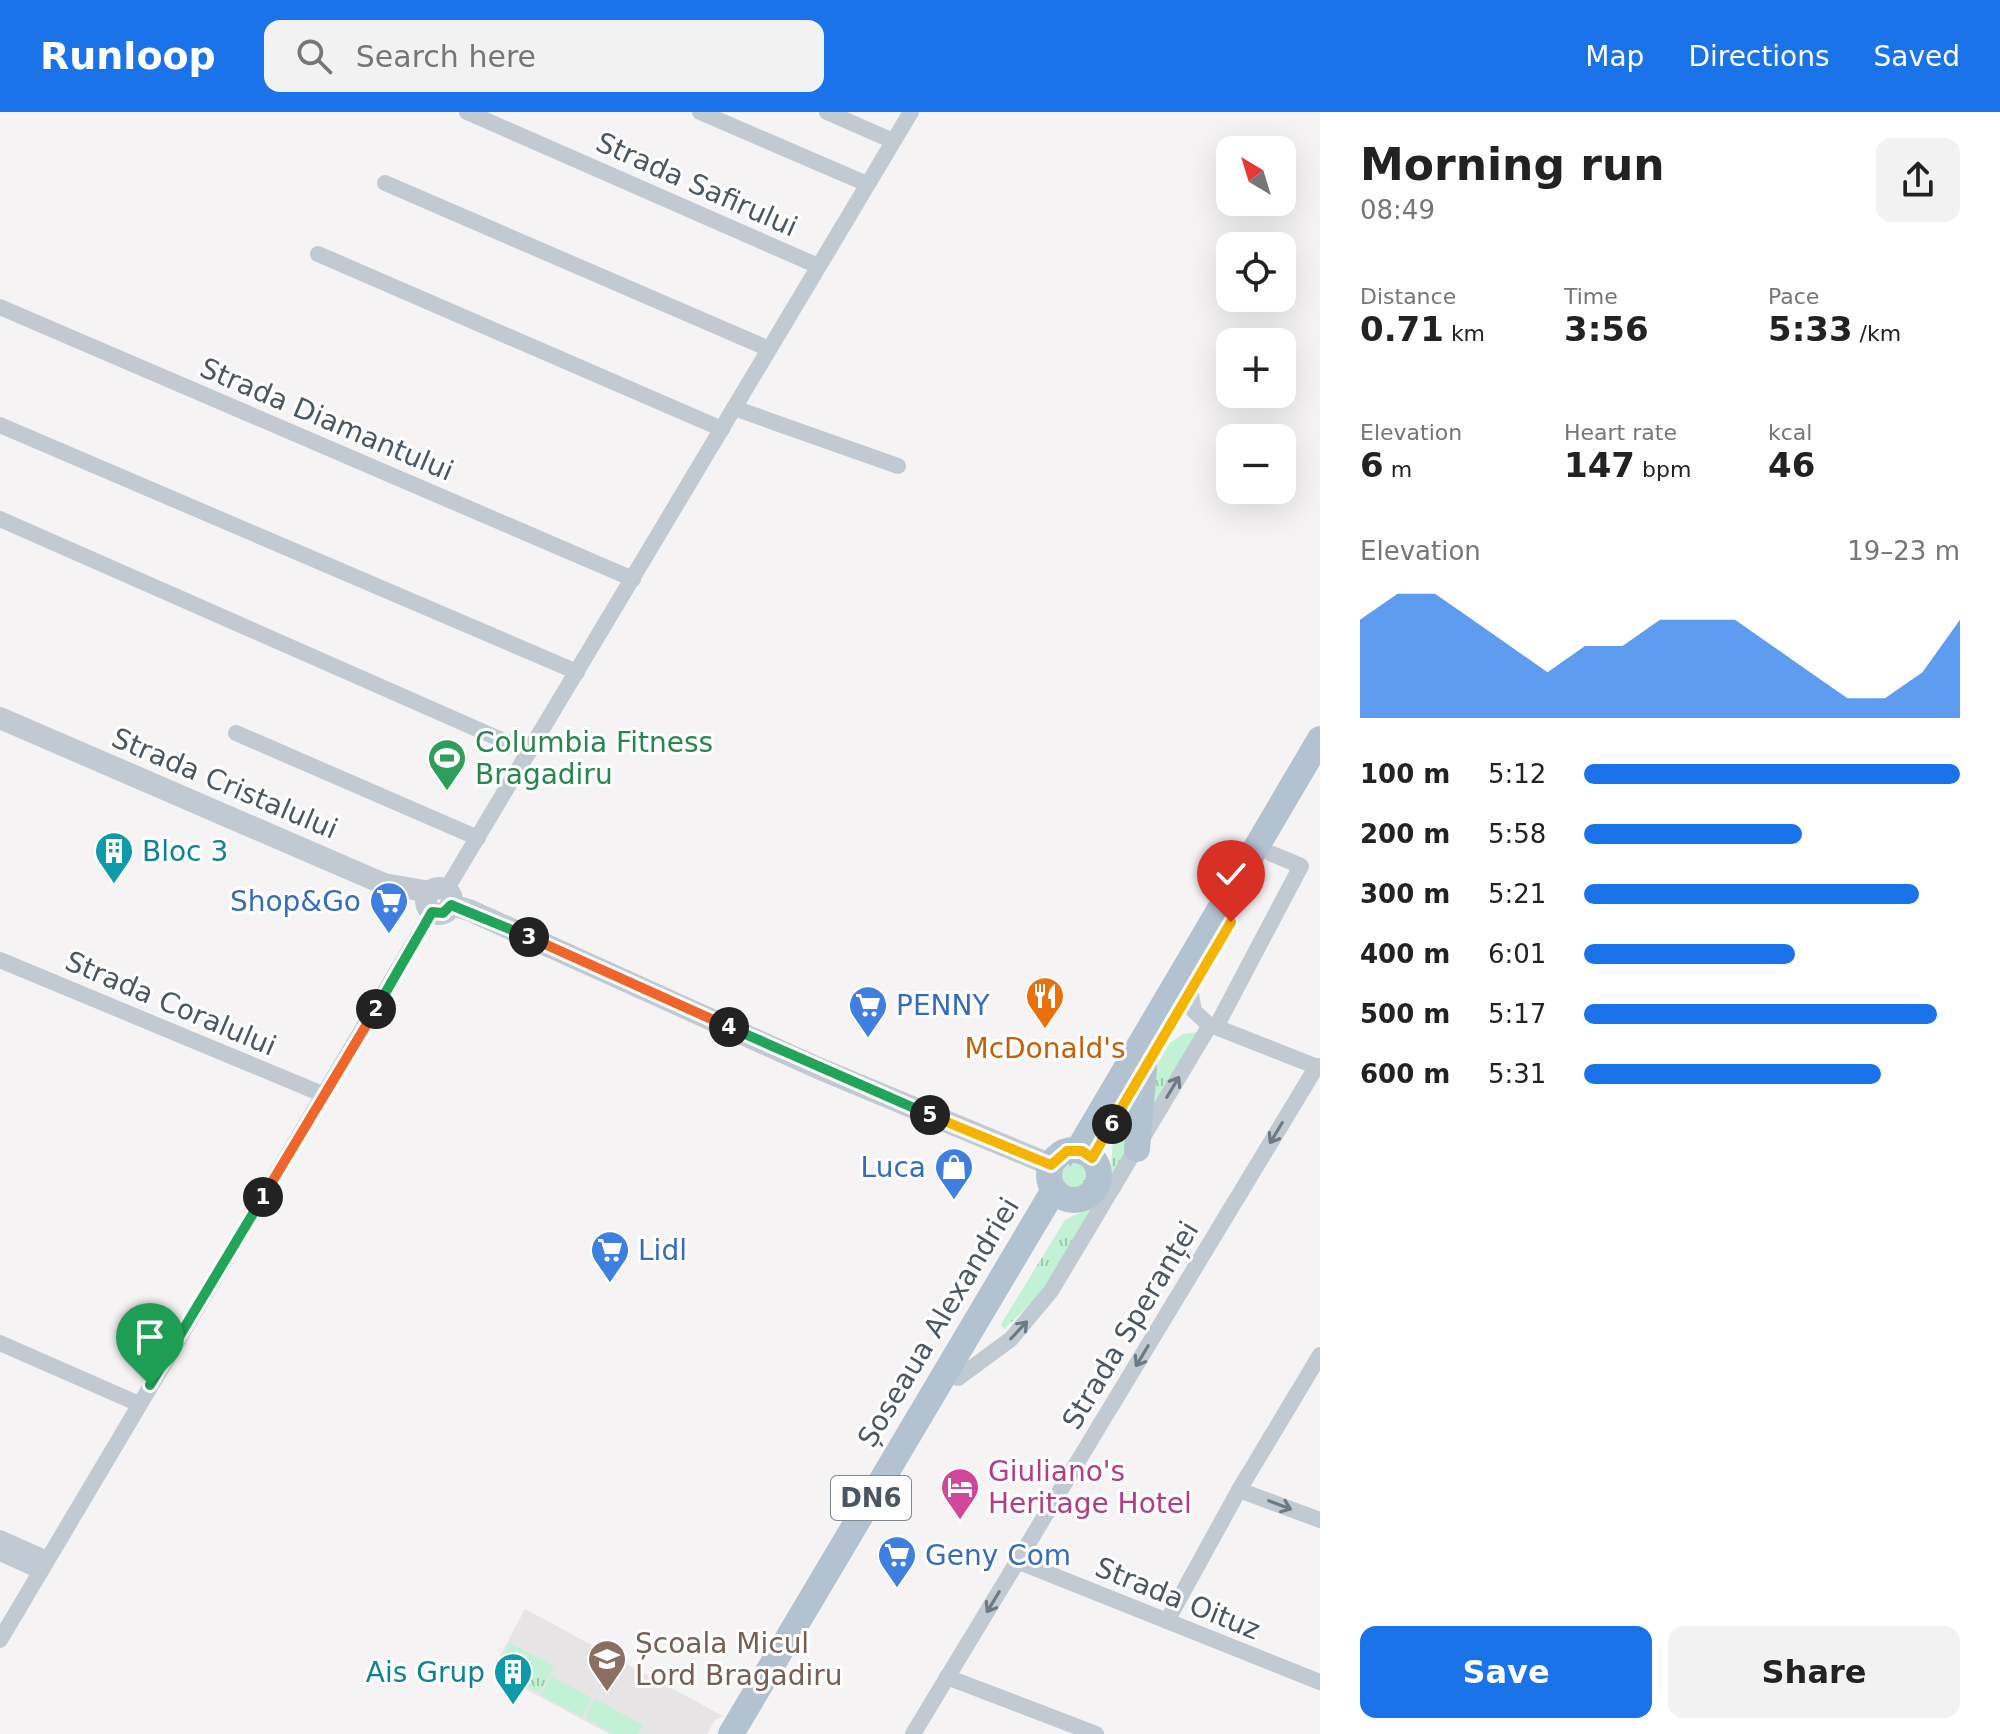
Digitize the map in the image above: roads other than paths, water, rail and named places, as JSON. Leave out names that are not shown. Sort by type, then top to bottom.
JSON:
[{"type":"main road","name":"DN6","points":[[1085,1154],[1320,739]]},
{"type":"main road","name":"DN6","points":[[1085,1154],[1144,1068],[1320,772]]},
{"type":"main road","points":[[1137,1149],[1144,1068]]},
{"type":"main road","name":"DN6","points":[[1060,1154],[1085,1154],[1098,1174],[1095,1187],[1087,1196],[1057,1185],[1060,1154]]},
{"type":"main road","name":"Șoseaua Alexandriei","points":[[747,1734],[958,1378],[1057,1185]]},
{"type":"main road","name":"Șoseaua Alexandriei","points":[[731,1734],[1057,1185]]},
{"type":"street","name":"Strada Safirului","points":[[467,112],[818,266]]},
{"type":"street","points":[[700,112],[867,184]]},
{"type":"street","points":[[827,112],[893,141]]},
{"type":"street","points":[[0,1640],[437,901],[478,838],[911,112]]},
{"type":"street","points":[[385,183],[769,349]]},
{"type":"street","points":[[318,254],[722,429]]},
{"type":"street","name":"Strada Diamantului","points":[[0,307],[633,579]]},
{"type":"street","points":[[734,408],[898,466]]},
{"type":"street","points":[[0,425],[577,672]]},
{"type":"street","points":[[0,519],[529,752]]},
{"type":"street","name":"Strada Cristalului","points":[[0,718],[379,891],[469,910],[818,1068],[1057,1185]]},
{"type":"street","name":"Strada Cristalului","points":[[0,727],[220,818]]},
{"type":"street","points":[[236,733],[478,838]]},
{"type":"street","points":[[958,1378],[995,1353],[1035,1312],[1211,1026],[1301,866],[1272,854]]},
{"type":"street","name":"Strada Coralului","points":[[0,960],[322,1094]]},
{"type":"street","points":[[1190,989],[1194,1011],[1211,1026],[1318,1067]]},
{"type":"street","name":"Strada Speranței","points":[[913,1734],[1318,1067]]},
{"type":"street","points":[[0,1343],[139,1404]]},
{"type":"street","points":[[1167,1621],[1239,1490],[1320,1355]]},
{"type":"street","points":[[1239,1490],[1320,1520]]},
{"type":"street","points":[[0,1538],[44,1565]]},
{"type":"street","points":[[0,1553],[44,1565]]},
{"type":"street","name":"Strada Oituz","points":[[1017,1561],[1320,1682]]},
{"type":"street","points":[[947,1677],[1070,1730],[1096,1734]]},
{"type":"place","name":"Columbia Fitness Bragadiru","points":[[447,792]]},
{"type":"place","name":"Bloc 3","points":[[114,885]]},
{"type":"place","name":"Shop&Go","points":[[389,935]]},
{"type":"place","name":"McDonald's","points":[[1045,1030]]},
{"type":"place","name":"PENNY","points":[[868,1039]]},
{"type":"place","name":"Luca","points":[[954,1201]]},
{"type":"place","name":"Lidl","points":[[610,1284]]},
{"type":"place","name":"Giuliano's Heritage Hotel","points":[[960,1521]]},
{"type":"place","name":"Geny Com","points":[[897,1589]]},
{"type":"place","name":"Școala Micul Lord Bragadiru","points":[[607,1693]]},
{"type":"place","name":"Ais Grup","points":[[513,1706]]}]
